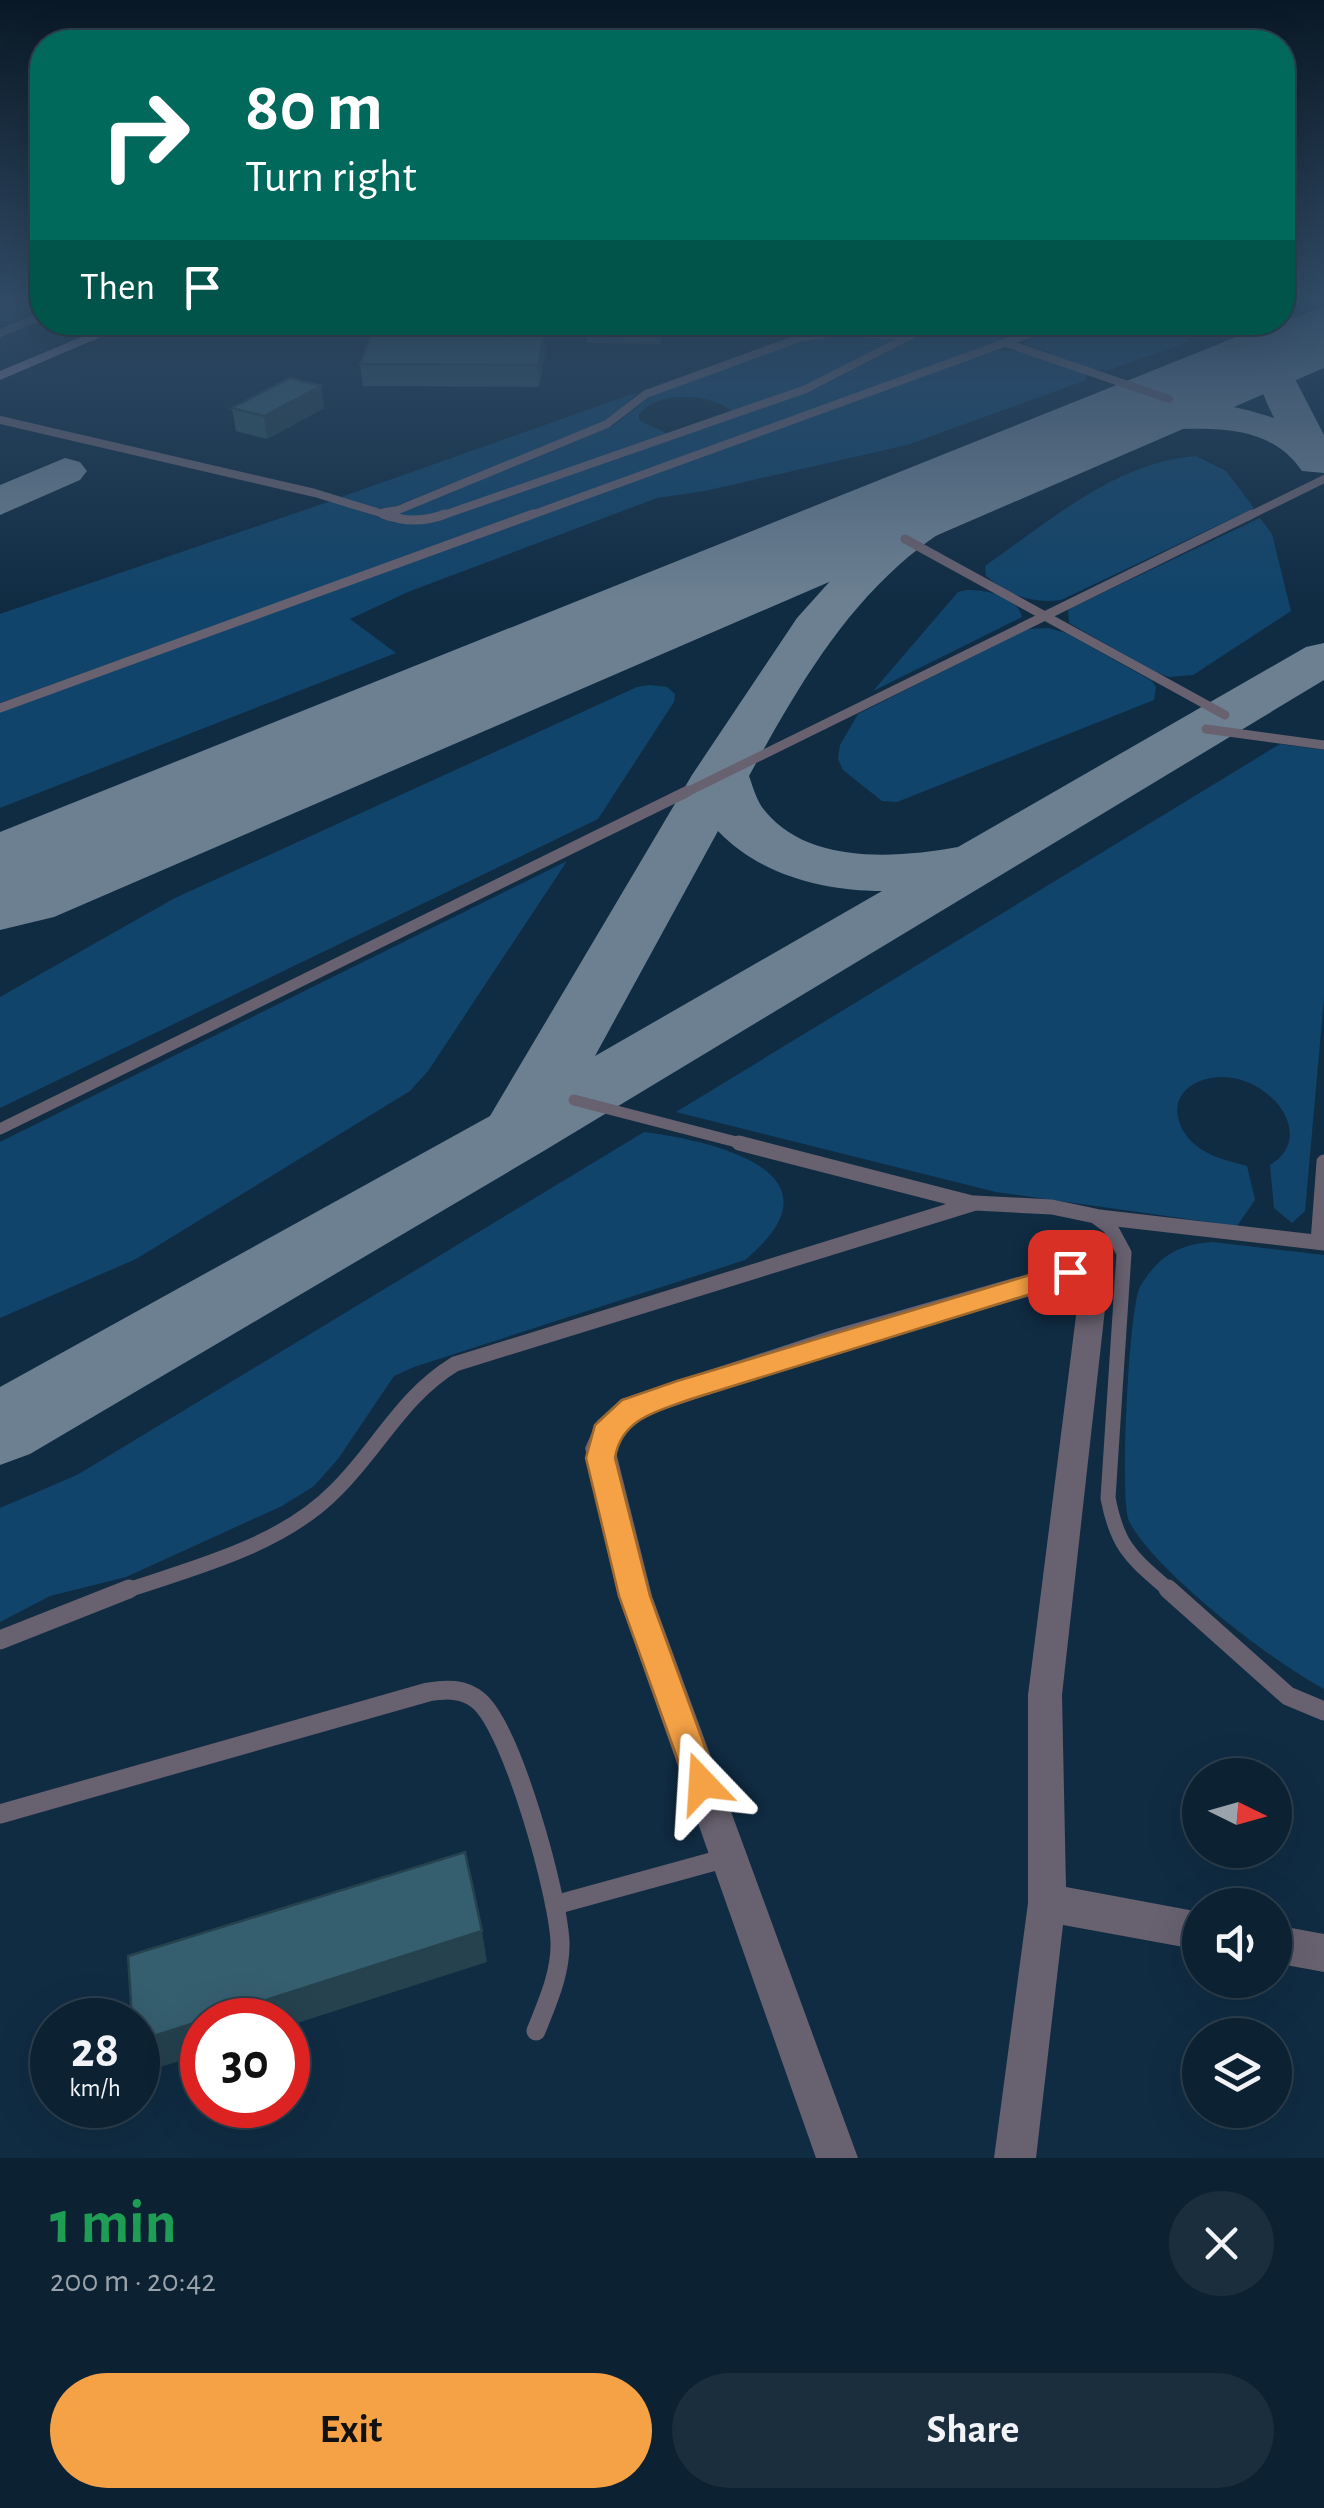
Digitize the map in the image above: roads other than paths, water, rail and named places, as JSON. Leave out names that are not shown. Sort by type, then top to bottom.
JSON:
[{"type":"street","points":[[836,2158],[634,1596],[600,1458],[604,1433],[632,1408],[686,1389],[1070,1272],[1084,1277],[1092,1300],[1045,1695],[1047,1903],[1016,2158]]},
{"type":"street","points":[[1047,1903],[1182,1927]]},
{"type":"street","points":[[1292,1947],[1324,1953]]},
{"type":"lane","points":[[380,513],[398,510],[607,424],[640,399]]},
{"type":"lane","points":[[0,420],[315,493],[399,520],[432,519],[778,399]]},
{"type":"lane","points":[[0,708],[852,399]]},
{"type":"lane","points":[[0,1129],[1324,478]]},
{"type":"lane","points":[[905,539],[1225,716]]},
{"type":"lane","points":[[1206,729],[1324,745]]},
{"type":"lane","points":[[574,1100],[975,1203],[1012,1203],[1321,1243],[1324,1162]]},
{"type":"lane","points":[[0,1640],[79,1604],[162,1580],[238,1551],[312,1511],[340,1488],[410,1396],[433,1374],[454,1364],[975,1203]]},
{"type":"lane","points":[[1097,1217],[1117,1234],[1124,1266],[1108,1498],[1114,1531],[1132,1557],[1288,1696],[1324,1712]]},
{"type":"lane","points":[[0,1814],[428,1692],[452,1688],[471,1694],[486,1708],[501,1734],[555,1905],[560,1942],[556,1975],[536,2032]]},
{"type":"lane","points":[[555,1905],[729,1858]]}]
